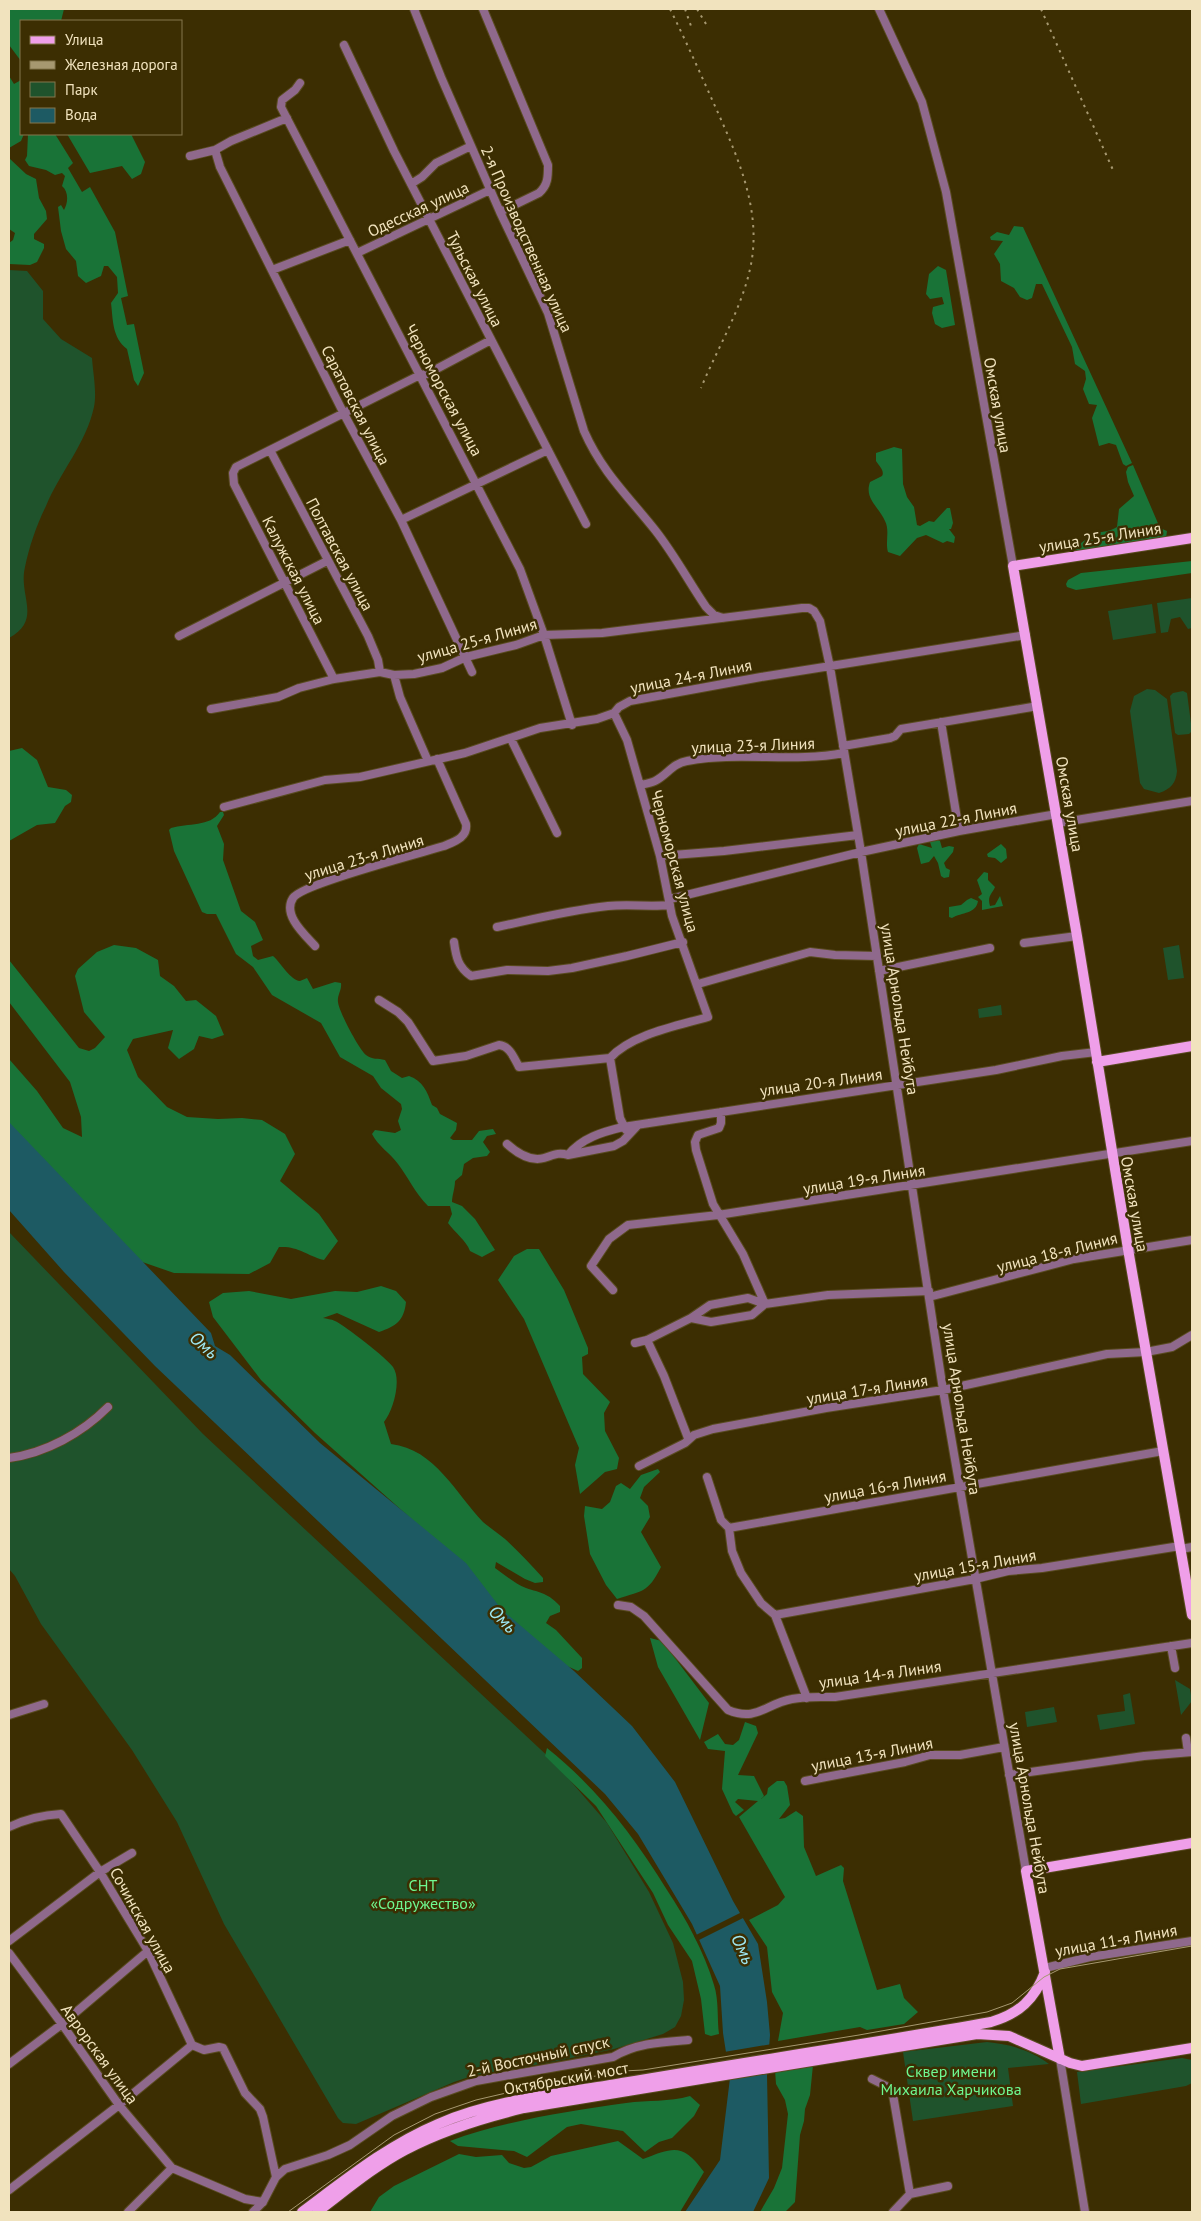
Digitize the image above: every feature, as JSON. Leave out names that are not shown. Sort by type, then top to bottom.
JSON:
[{"type":"main road","name":"улица 25-я Линия","points":[[1013,566],[1192,538]]},
{"type":"main road","name":"Омская улица","points":[[1013,566],[1077,936],[1128,1249],[1192,1615]]},
{"type":"main road","name":"улица 20-я Линия","points":[[1096,1057],[1192,1046]]},
{"type":"main road","points":[[1026,1871],[1192,1843]]},
{"type":"main road","name":"улица Арнольда Нейбута","points":[[1026,1871],[1060,2059]]},
{"type":"main road","points":[[861,2047],[1007,2017],[1022,2008],[1034,1995],[1045,1970]]},
{"type":"main road","points":[[861,2047],[978,2034],[1009,2036],[1060,2059],[1082,2066],[1192,2048]]},
{"type":"main road","name":"Октябрьский мост","points":[[302,2212],[398,2144],[438,2124],[479,2110],[541,2097],[861,2047]]},
{"type":"main road","name":"Октябрьский мост","points":[[317,2212],[403,2151],[441,2132],[482,2118],[861,2047]]},
{"type":"street","name":"2-я Производственная улица","points":[[414,9],[490,190],[548,313],[584,431],[591,448],[608,474],[656,530],[706,607],[714,615],[725,619]]},
{"type":"street","points":[[483,9],[548,165],[547,184],[544,189],[500,212]]},
{"type":"street","name":"Омская улица","points":[[879,9],[914,81],[936,149],[946,192],[968,326],[1013,566]]},
{"type":"street","name":"Тульская улица","points":[[344,45],[411,184],[586,524]]},
{"type":"street","name":"Черноморская улица","points":[[300,83],[295,90],[282,100],[282,107],[520,569],[544,634],[572,725]]},
{"type":"street","points":[[190,156],[216,150],[230,141],[287,118]]},
{"type":"street","points":[[411,184],[422,178],[436,163],[471,146]]},
{"type":"street","name":"Саратовская улица","points":[[216,150],[220,168],[344,414],[401,520],[472,672]]},
{"type":"street","name":"Одесская улица","points":[[357,253],[490,190]]},
{"type":"street","name":"Одесская улица","points":[[272,270],[350,240]]},
{"type":"street","points":[[270,450],[420,375],[428,374],[492,340]]},
{"type":"street","name":"Калужская улица","points":[[270,450],[236,467],[233,474],[234,484],[334,679]]},
{"type":"street","name":"Полтавская улица","points":[[270,450],[368,636],[378,660],[380,672]]},
{"type":"street","points":[[401,520],[478,485],[548,450]]},
{"type":"street","points":[[179,636],[328,561]]},
{"type":"street","name":"улица 25-я Линия","points":[[211,709],[278,697],[299,688],[334,679],[380,672],[394,675],[414,674],[442,668],[466,657],[516,645],[544,634],[602,633],[802,608],[814,611]]},
{"type":"street","name":"улица Арнольда Нейбута","points":[[814,611],[820,621],[830,667],[844,750],[943,1390],[1026,1871]]},
{"type":"street","name":"улица 24-я Линия","points":[[224,807],[325,780],[360,777],[438,759],[511,739],[540,728],[572,725],[614,713],[619,707],[630,701],[761,677],[1026,635]]},
{"type":"street","points":[[394,675],[400,697],[428,761]]},
{"type":"street","name":"улица 23-я Линия","points":[[640,785],[654,781],[678,763],[686,761],[738,758],[813,758],[890,738],[895,736],[901,729],[1038,706]]},
{"type":"street","name":"Черноморская улица","points":[[610,1058],[618,1049],[636,1039],[708,1017],[698,984],[672,916],[660,856],[640,785],[627,740],[614,713]]},
{"type":"street","points":[[941,722],[959,831]]},
{"type":"street","points":[[511,739],[557,833]]},
{"type":"street","name":"улица 23-я Линия","points":[[315,946],[301,931],[292,915],[290,905],[293,897],[300,892],[444,846],[460,838],[467,829],[438,759]]},
{"type":"street","name":"улица 22-я Линия","points":[[497,927],[582,909],[670,902],[861,852],[959,831],[1192,801]]},
{"type":"street","points":[[660,856],[858,836]]},
{"type":"street","points":[[1024,943],[1077,936]]},
{"type":"street","points":[[454,942],[457,960],[464,971],[471,976],[507,970],[548,971],[572,968],[683,942]]},
{"type":"street","points":[[879,971],[990,948]]},
{"type":"street","points":[[698,984],[810,952],[877,956]]},
{"type":"street","points":[[379,1000],[398,1012],[408,1022],[433,1061],[473,1054],[499,1045],[504,1045],[509,1049],[519,1067],[610,1058],[620,1118],[623,1127],[629,1134]]},
{"type":"street","name":"улица 20-я Линия","points":[[568,1155],[574,1148],[590,1138],[602,1132],[623,1127],[1096,1057]]},
{"type":"street","points":[[721,1112],[722,1123],[719,1128],[698,1135],[695,1142],[713,1204],[743,1254],[765,1304]]},
{"type":"street","points":[[508,1144],[524,1156],[536,1159],[557,1153],[568,1155],[614,1146],[638,1125]]},
{"type":"street","name":"улица 19-я Линия","points":[[613,1290],[590,1266],[599,1251],[620,1229],[628,1225],[718,1215],[1192,1141]]},
{"type":"street","name":"улица 18-я Линия","points":[[635,1343],[647,1340],[691,1318],[710,1305],[748,1298],[765,1304],[828,1295],[929,1294],[968,1289],[1074,1259],[1192,1240]]},
{"type":"street","name":"улица 18-я Линия","points":[[691,1318],[711,1322],[752,1315],[765,1304]]},
{"type":"street","name":"улица 17-я Линия","points":[[639,1466],[685,1443],[688,1438],[713,1430],[806,1412],[943,1390],[1107,1354],[1146,1352],[1172,1347],[1192,1335]]},
{"type":"street","points":[[647,1340],[664,1376],[688,1438]]},
{"type":"street","points":[[9,1458],[22,1456],[68,1438],[108,1408]]},
{"type":"street","name":"улица 16-я Линия","points":[[729,1528],[1163,1451]]},
{"type":"street","points":[[707,1477],[721,1520],[729,1528],[732,1551],[741,1573],[761,1603],[775,1615],[807,1698]]},
{"type":"street","name":"улица 15-я Линия","points":[[775,1615],[975,1579],[1008,1571],[1042,1568],[1180,1547],[1192,1547]]},
{"type":"street","name":"улица 14-я Линия","points":[[618,1605],[631,1607],[644,1616],[728,1710],[738,1714],[751,1715],[779,1702],[807,1698],[836,1697],[1192,1642]]},
{"type":"street","points":[[1171,1646],[1175,1668]]},
{"type":"street","points":[[9,1715],[44,1704]]},
{"type":"street","points":[[1009,1775],[1144,1756],[1190,1752],[1186,1738]]},
{"type":"street","name":"улица 13-я Линия","points":[[805,1781],[905,1762],[930,1755],[960,1754],[1004,1747]]},
{"type":"street","name":"Сочинская улица","points":[[9,1827],[42,1815],[61,1814],[100,1872],[148,1951],[192,2045]]},
{"type":"street","points":[[9,1941],[100,1872],[132,1853]]},
{"type":"street","name":"улица 11-я Линия","points":[[1045,1970],[1090,1957],[1192,1941]]},
{"type":"street","points":[[9,2064],[62,2024],[148,1951]]},
{"type":"street","name":"Аврорская улица","points":[[9,1954],[62,2024],[119,2105],[172,2168]]},
{"type":"street","name":"2-й Восточный спуск","points":[[276,2177],[285,2169],[328,2155],[350,2145],[392,2116],[431,2097],[476,2082],[613,2057],[625,2050],[648,2044],[688,2040]]},
{"type":"street","points":[[9,2190],[119,2105],[192,2045],[204,2050],[219,2047],[223,2048],[230,2059],[245,2093],[260,2109],[276,2177],[254,2212]]},
{"type":"street","name":"улица Арнольда Нейбута","points":[[1060,2059],[1085,2212]]},
{"type":"street","points":[[872,2079],[892,2089],[910,2194]]},
{"type":"street","points":[[128,2212],[172,2168],[239,2197],[262,2202]]},
{"type":"street","points":[[893,2212],[910,2194],[948,2186]]},
{"type":"green space","points":[[9,9],[64,9],[61,20],[20,20],[20,60],[9,45]]},
{"type":"green space","points":[[9,76],[14,84],[20,81],[20,135],[24,135],[21,141],[9,148]]},
{"type":"green space","points":[[28,135],[56,135],[73,163],[68,168],[82,192],[90,187],[115,232],[128,296],[121,298],[127,325],[134,324],[144,373],[138,386],[134,380],[127,349],[118,339],[114,328],[111,303],[118,293],[117,277],[108,266],[104,266],[101,276],[86,283],[78,276],[76,261],[66,249],[61,231],[58,207],[61,205],[64,210],[66,204],[67,194],[62,186],[65,176],[62,173],[55,175],[46,170],[29,166],[25,160],[27,156]]},
{"type":"green space","points":[[68,135],[132,135],[145,162],[141,174],[132,179],[122,166],[90,173]]},
{"type":"green space","points":[[9,158],[26,174],[36,179],[39,198],[46,211],[47,219],[34,234],[34,239],[44,244],[44,248],[37,262],[30,265],[9,264],[9,243],[13,240],[15,233],[9,229]]},
{"type":"green space","points":[[1014,226],[1023,227],[1132,463],[1126,466],[1123,464],[1116,445],[1109,443],[1099,446],[1092,418],[1097,405],[1089,404],[1083,389],[1086,379],[1085,371],[1075,364],[1072,347],[1042,284],[1036,284],[1032,298],[1027,300],[1020,297],[1014,288],[1001,281],[1000,264],[994,254],[1003,241],[991,240],[990,237],[997,232],[1009,235]]},
{"type":"green space","points":[[938,266],[946,270],[955,325],[942,328],[935,324],[932,313],[933,307],[944,304],[942,297],[930,299],[926,294],[929,274]]},
{"type":"green space","points":[[9,270],[27,271],[43,291],[43,319],[61,339],[92,358],[95,395],[94,407],[85,433],[39,520],[25,567],[24,588],[27,615],[25,623],[19,631],[9,638]]},
{"type":"green space","points":[[894,447],[902,449],[903,484],[907,497],[914,507],[917,525],[920,526],[929,521],[934,522],[947,508],[950,508],[953,523],[951,529],[949,529],[955,537],[954,543],[947,541],[943,543],[926,535],[917,538],[900,556],[888,552],[886,525],[873,503],[869,488],[870,482],[883,474],[876,461],[876,453]]},
{"type":"green space","points":[[1133,465],[1160,528],[1167,531],[1166,538],[1077,553],[1075,548],[1089,538],[1097,533],[1109,531],[1117,527],[1119,509],[1134,496],[1126,472],[1128,467]]},
{"type":"green space","points":[[1192,561],[1192,573],[1076,590],[1067,587],[1066,584],[1068,580],[1081,573]]},
{"type":"green space","points":[[1192,598],[1192,628],[1188,629],[1180,617],[1171,619],[1168,632],[1161,633],[1157,603]]},
{"type":"green space","points":[[1152,604],[1156,633],[1113,640],[1108,611]]},
{"type":"green space","points":[[1147,689],[1155,690],[1167,699],[1177,771],[1172,785],[1167,790],[1159,793],[1144,789],[1140,783],[1130,711],[1134,696]]},
{"type":"green space","points":[[1183,691],[1187,693],[1192,731],[1189,734],[1178,735],[1175,733],[1170,696],[1173,693]]},
{"type":"green space","points":[[22,748],[37,760],[48,787],[66,790],[72,795],[71,802],[65,806],[55,823],[37,825],[9,841],[9,751]]},
{"type":"green space","points":[[220,812],[223,812],[224,815],[217,826],[224,844],[223,860],[241,911],[255,922],[263,940],[251,946],[253,956],[258,960],[273,956],[296,980],[300,981],[307,978],[313,989],[335,982],[341,983],[338,999],[339,1007],[359,1046],[371,1058],[385,1060],[391,1071],[402,1078],[409,1076],[421,1084],[432,1105],[437,1108],[440,1114],[457,1123],[456,1130],[450,1138],[453,1140],[472,1140],[479,1131],[493,1129],[496,1134],[487,1136],[483,1142],[490,1152],[487,1156],[473,1158],[464,1164],[462,1175],[455,1181],[452,1202],[462,1206],[475,1219],[495,1250],[482,1257],[470,1251],[466,1243],[448,1223],[452,1214],[450,1206],[428,1206],[419,1196],[398,1164],[372,1134],[375,1130],[395,1133],[401,1130],[398,1121],[402,1109],[401,1104],[381,1088],[373,1076],[340,1057],[321,1023],[272,995],[253,967],[236,954],[216,914],[202,912],[174,851],[169,830],[178,826],[198,824],[211,820]]},
{"type":"green space","points":[[935,839],[940,841],[942,848],[954,847],[953,852],[944,863],[946,868],[950,870],[949,877],[944,878],[941,876],[934,856],[929,862],[921,864],[917,848],[919,844],[932,848],[930,842]]},
{"type":"green space","points":[[1001,844],[1006,849],[1007,858],[1001,863],[995,858],[988,857],[987,854]]},
{"type":"green space","points":[[984,872],[988,873],[988,880],[995,887],[989,897],[990,906],[995,905],[1000,896],[1003,906],[982,910],[982,901],[978,897],[982,894],[977,880]]},
{"type":"green space","points":[[971,898],[978,901],[972,911],[952,918],[949,917],[949,907],[961,905]]},
{"type":"green space","points":[[114,945],[136,948],[158,960],[160,976],[174,986],[186,1001],[196,1000],[216,1016],[224,1035],[212,1039],[199,1036],[194,1049],[179,1059],[168,1048],[173,1030],[133,1039],[127,1050],[138,1077],[167,1107],[187,1117],[262,1120],[285,1134],[295,1154],[280,1181],[319,1214],[338,1241],[324,1260],[297,1249],[279,1247],[270,1263],[249,1274],[174,1273],[125,1256],[9,1128],[9,1059],[37,1091],[63,1128],[82,1137],[81,1117],[70,1082],[9,1002],[9,960],[79,1048],[89,1051],[95,1048],[105,1037],[84,1012],[75,976],[78,969],[97,952]]},
{"type":"green space","points":[[1179,945],[1184,978],[1168,980],[1163,948]]},
{"type":"green space","points":[[1001,1005],[1002,1015],[979,1018],[978,1009]]},
{"type":"green space","name":"СНТ «Содружество»","points":[[9,1232],[203,1434],[554,1762],[607,1823],[649,1892],[673,1943],[683,1982],[684,2000],[681,2016],[675,2027],[663,2034],[614,2049],[475,2075],[454,2082],[356,2124],[343,2123],[338,2118],[224,1924],[177,1822],[132,1750],[41,1624],[15,1576],[9,1569]]},
{"type":"green space","points":[[527,1249],[539,1249],[564,1290],[588,1348],[588,1354],[582,1357],[583,1374],[610,1402],[604,1413],[605,1431],[619,1458],[617,1469],[605,1472],[580,1494],[575,1465],[579,1448],[524,1319],[498,1280],[514,1256]]},
{"type":"green space","points":[[381,1286],[396,1291],[406,1302],[401,1318],[394,1325],[379,1332],[337,1313],[323,1318],[335,1321],[347,1329],[375,1350],[393,1367],[397,1380],[395,1395],[384,1422],[391,1444],[420,1454],[432,1463],[454,1486],[483,1522],[520,1553],[543,1578],[543,1582],[535,1583],[496,1562],[495,1568],[510,1579],[548,1596],[560,1606],[560,1612],[550,1616],[546,1623],[556,1630],[582,1658],[582,1668],[578,1671],[558,1662],[502,1615],[444,1548],[315,1433],[261,1380],[213,1317],[209,1302],[223,1293],[249,1291],[291,1299],[335,1291],[357,1292]]},
{"type":"green space","points":[[658,1469],[660,1472],[644,1487],[640,1498],[648,1506],[650,1517],[641,1532],[661,1567],[652,1582],[644,1590],[617,1599],[606,1585],[590,1554],[584,1516],[585,1506],[602,1509],[610,1502],[616,1486],[621,1483],[630,1489],[641,1475]]},
{"type":"green space","points":[[650,1638],[662,1641],[709,1703],[700,1740],[658,1667]]},
{"type":"green space","points":[[1175,1680],[1190,1689],[1192,1701],[1181,1715]]},
{"type":"green space","points":[[1130,1693],[1135,1724],[1100,1730],[1097,1715],[1125,1711],[1123,1695]]},
{"type":"green space","points":[[1054,1707],[1057,1722],[1027,1727],[1025,1712]]},
{"type":"green space","points":[[745,1722],[756,1726],[758,1733],[738,1775],[754,1776],[764,1796],[761,1799],[767,1794],[768,1788],[777,1781],[784,1781],[787,1786],[790,1805],[779,1819],[785,1818],[796,1811],[803,1816],[804,1847],[816,1876],[841,1865],[844,1868],[843,1881],[877,1990],[900,1984],[904,1998],[918,2012],[904,2024],[867,2030],[860,2027],[778,2041],[783,2013],[772,1992],[767,1947],[749,1920],[778,1905],[785,1897],[739,1817],[758,1801],[738,1799],[735,1802],[744,1810],[736,1816],[733,1813],[722,1789],[725,1751],[708,1749],[704,1742],[718,1734],[725,1744],[733,1745],[739,1740]]},
{"type":"green space","points":[[547,1748],[598,1796],[628,1832],[681,1912],[700,1948],[716,1991],[719,2034],[711,2036],[705,2034],[701,1999],[692,1961],[668,1925],[653,1893],[596,1806],[545,1756]]},
{"type":"green space","name":"Сквер имени Михаила Харчикова","points":[[987,2042],[1020,2048],[1049,2064],[1008,2068],[1013,2106],[913,2121],[903,2052]]},
{"type":"green space","points":[[1182,2058],[1192,2060],[1192,2083],[1186,2086],[1081,2104],[1077,2072]]},
{"type":"green space","points":[[813,2065],[810,2095],[800,2135],[795,2202],[785,2212],[760,2212],[774,2188],[782,2168],[788,2114],[785,2100],[776,2084],[775,2070]]},
{"type":"green space","points":[[690,2096],[700,2105],[694,2116],[672,2138],[659,2142],[645,2152],[623,2131],[581,2124],[567,2127],[527,2157],[514,2151],[458,2146],[450,2141],[515,2122],[559,2113]]},
{"type":"green space","points":[[618,2141],[643,2159],[670,2150],[677,2150],[684,2152],[697,2163],[704,2172],[680,2212],[370,2212],[379,2197],[394,2186],[459,2154],[476,2157],[502,2155],[509,2163],[524,2168],[531,2167],[551,2156]]},
{"type":"water","name":"Омь","points":[[9,1122],[211,1333],[215,1346],[230,1355],[320,1443],[466,1563],[502,1610],[574,1671],[632,1726],[675,1782],[733,1901],[758,1944],[770,2035],[767,2075],[769,2178],[753,2212],[685,2212],[720,2160],[730,2078],[723,2033],[720,1986],[692,1924],[638,1834],[605,1794],[155,1366],[64,1272],[9,1210]]},
{"type":"pier","points":[[742,1912],[745,1917],[697,1941],[694,1936]]},
{"type":"pier","points":[[772,2044],[770,2071],[728,2077],[724,2052]]},
{"type":"tram line","points":[[288,2212],[394,2135],[435,2114],[476,2100],[623,2071],[643,2070],[859,2035],[987,2012],[1012,2003],[1044,1977],[1060,1969],[1192,1946]]},
{"type":"railway","points":[[670,9],[737,158],[750,201],[753,224],[753,246],[746,284],[735,314],[701,388]]},
{"type":"railway","points":[[685,9],[691,26]]},
{"type":"railway","points":[[697,9],[706,24]]},
{"type":"railway","points":[[1041,9],[1113,170]]}]
